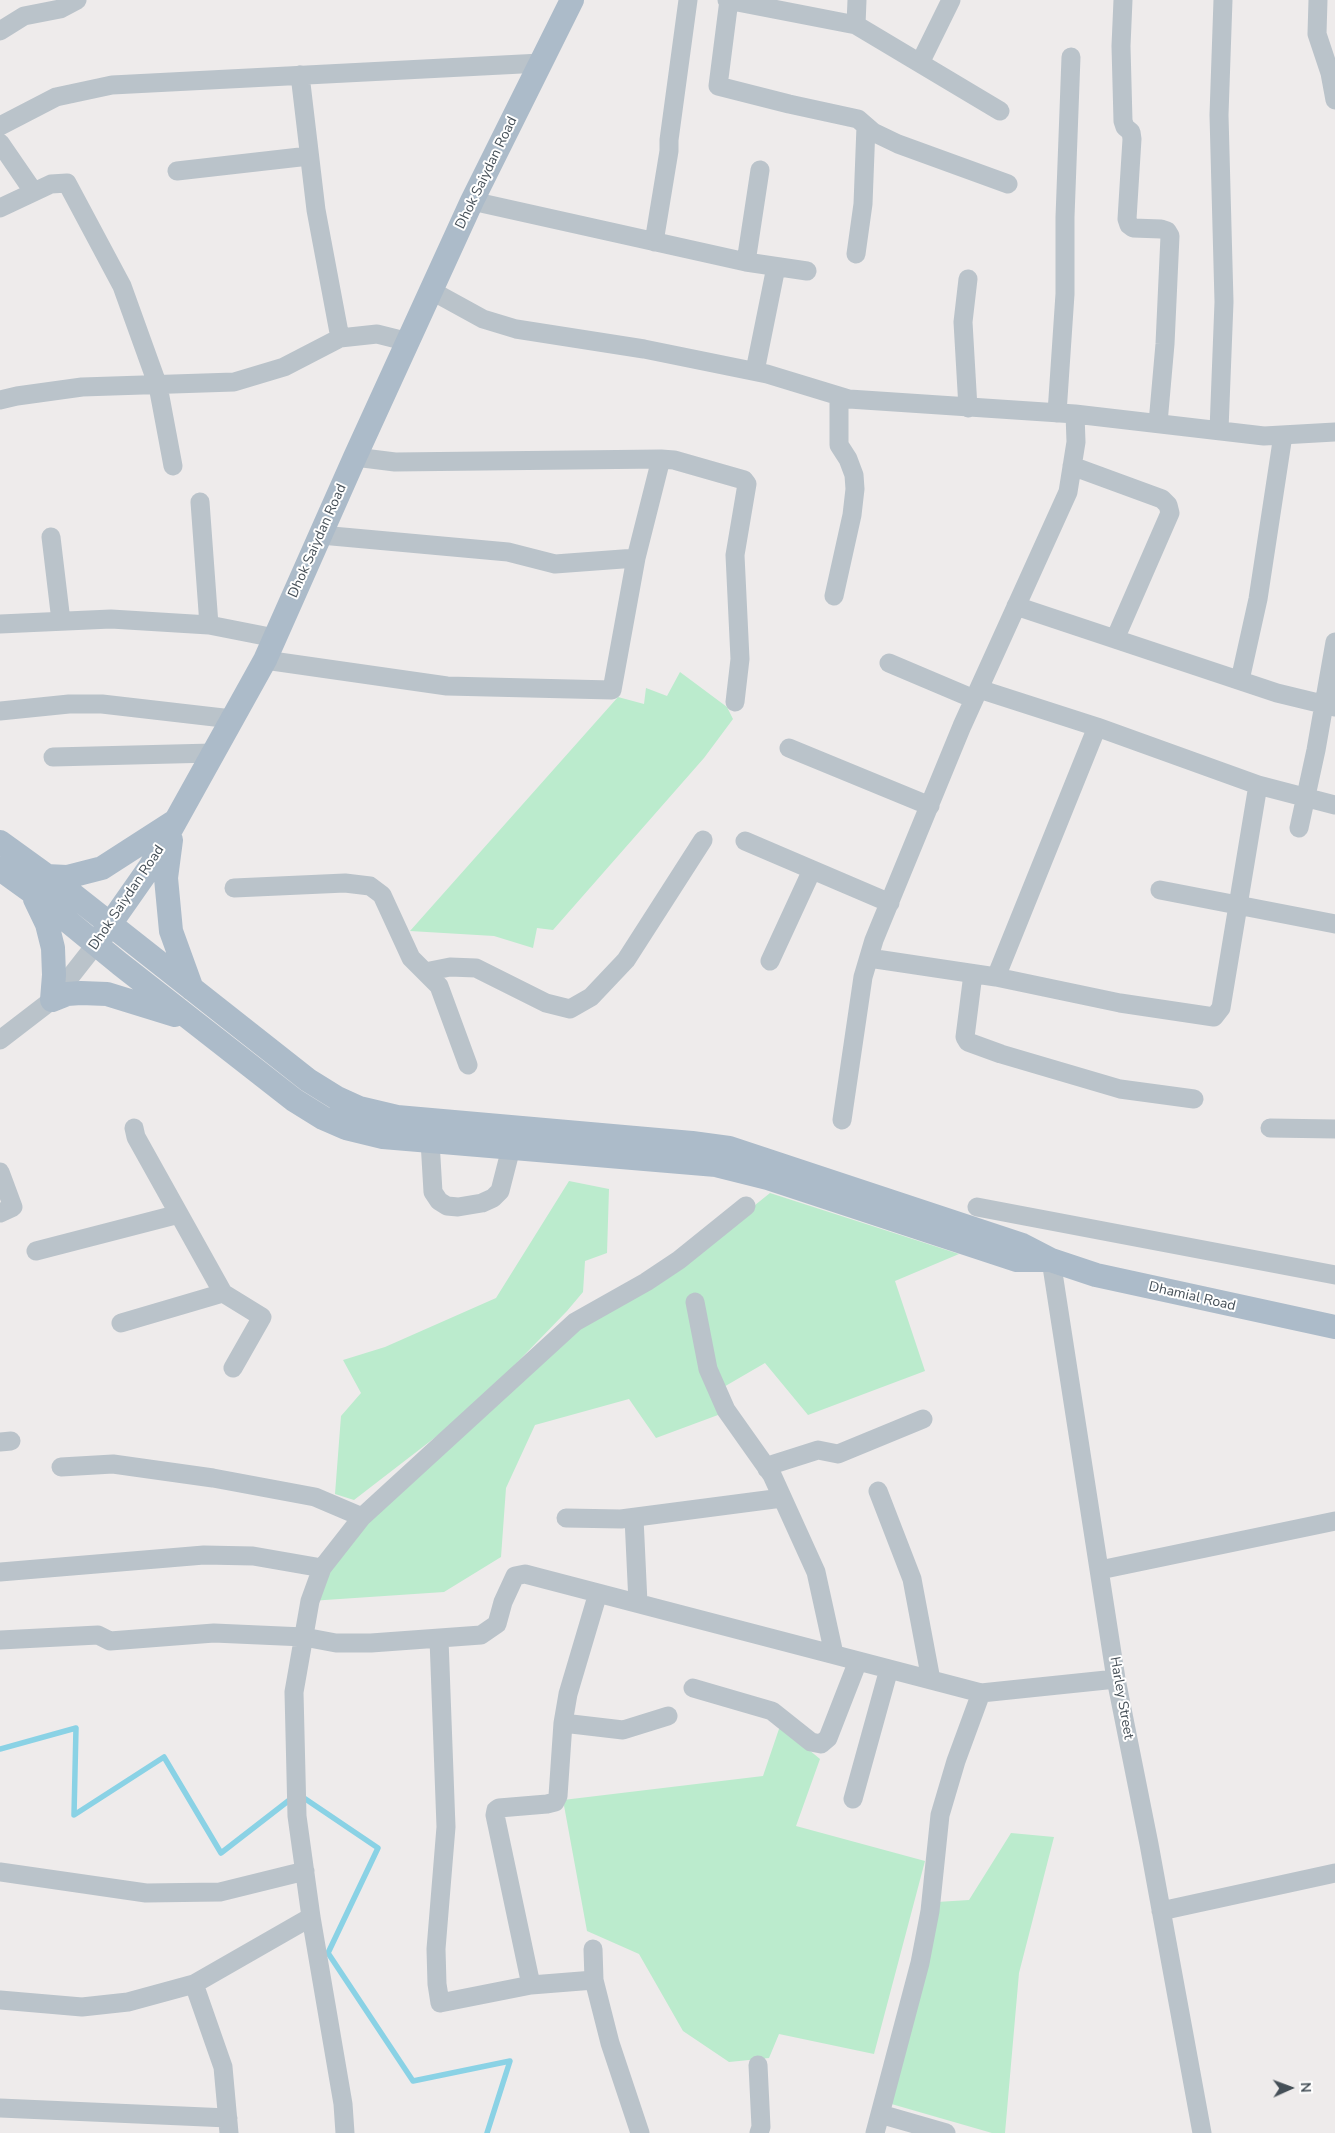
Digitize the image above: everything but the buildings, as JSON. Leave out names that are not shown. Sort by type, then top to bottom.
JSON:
[{"type":"main road","name":"Dhok Saiydan Road","points":[[96,944],[150,868],[265,660],[472,201],[572,0]]},
{"type":"main road","points":[[39,884],[102,868],[178,819]]},
{"type":"main road","points":[[178,819],[172,838],[166,878],[169,917],[175,944],[193,990]]},
{"type":"main road","points":[[0,842],[96,944],[294,1100],[324,1118],[346,1128],[371,1135],[430,1141],[498,1140]]},
{"type":"main road","points":[[0,869],[39,884],[110,925],[308,1080],[337,1098],[360,1108],[498,1140]]},
{"type":"main road","points":[[39,884],[51,935],[54,963],[52,1000],[67,994],[107,994],[140,1002],[193,1021]]},
{"type":"main road","name":"Dhamial Road","points":[[498,1140],[692,1143],[729,1148],[1022,1244],[1051,1260],[1096,1275],[1335,1327]]},
{"type":"street","points":[[0,31],[24,16],[60,9],[77,0]]},
{"type":"street","points":[[654,242],[669,150],[668,140],[688,0]]},
{"type":"street","points":[[1000,110],[856,25],[728,0],[718,86],[788,104],[858,118],[873,132],[898,144],[1008,184]]},
{"type":"street","points":[[856,25],[857,0]]},
{"type":"street","points":[[920,63],[951,0]]},
{"type":"street","points":[[1123,0],[1120,46],[1123,122],[1130,132],[1132,139],[1129,225],[1133,228],[1161,229],[1167,231],[1170,236],[1165,344],[1158,423]]},
{"type":"street","points":[[1220,430],[1224,302],[1219,115],[1223,0]]},
{"type":"street","points":[[1318,0],[1317,34],[1330,73],[1335,100]]},
{"type":"street","points":[[842,1120],[863,977],[869,958],[977,694],[1068,492],[1076,442],[1066,413],[1065,217],[1071,57]]},
{"type":"street","points":[[0,126],[56,97],[112,85],[541,63]]},
{"type":"street","points":[[300,75],[316,210],[340,338]]},
{"type":"street","points":[[856,254],[863,204],[866,126]]},
{"type":"street","points":[[0,143],[33,191]]},
{"type":"street","points":[[177,171],[309,156]]},
{"type":"street","points":[[746,262],[760,170]]},
{"type":"street","points":[[0,208],[51,184],[67,183],[122,286],[158,386],[173,466]]},
{"type":"street","points":[[472,201],[746,262],[807,271]]},
{"type":"street","points":[[755,371],[776,267]]},
{"type":"street","points":[[968,279],[962,322],[968,408]]},
{"type":"street","points":[[432,291],[483,319],[516,329],[644,349],[755,371],[849,400],[1066,413],[1264,436],[1335,432]]},
{"type":"street","points":[[0,400],[82,387],[234,382],[284,368],[340,338],[377,334],[409,342]]},
{"type":"street","points":[[834,596],[852,515],[855,489],[854,475],[848,459],[839,445],[839,396]]},
{"type":"street","points":[[1240,680],[1258,599],[1283,435]]},
{"type":"street","points":[[355,457],[395,462],[660,459],[674,460],[744,480],[747,484],[734,555],[740,659],[735,702]]},
{"type":"street","points":[[265,660],[447,686],[612,690],[636,558],[660,459]]},
{"type":"street","points":[[1072,466],[1162,499],[1168,505],[1170,513],[1114,639]]},
{"type":"street","points":[[200,502],[209,625]]},
{"type":"street","points":[[321,535],[508,552],[555,564],[636,558]]},
{"type":"street","points":[[51,538],[60,621]]},
{"type":"street","points":[[1016,606],[1277,693],[1330,706]]},
{"type":"street","points":[[0,624],[111,619],[209,625],[275,638]]},
{"type":"street","points":[[1299,828],[1330,706],[1335,642]]},
{"type":"street","points":[[889,663],[977,694],[1097,727],[1258,785],[1335,805]]},
{"type":"street","points":[[0,711],[69,704],[102,704],[232,720]]},
{"type":"street","points":[[996,978],[1097,727]]},
{"type":"street","points":[[789,748],[930,806]]},
{"type":"street","points":[[53,757],[213,753]]},
{"type":"street","points":[[869,958],[996,978],[1120,1003],[1214,1017],[1221,1008],[1258,785]]},
{"type":"street","points":[[425,972],[450,967],[476,968],[546,1003],[570,1009],[591,997],[626,960],[703,840]]},
{"type":"street","points":[[744,841],[890,903]]},
{"type":"street","points":[[770,961],[812,870]]},
{"type":"street","points":[[234,888],[345,883],[370,886],[382,895],[411,958],[440,986],[468,1065]]},
{"type":"street","points":[[1160,890],[1335,924]]},
{"type":"street","name":"Dhok Saiydan Road","points":[[0,1040],[52,1000],[96,944]]},
{"type":"street","points":[[973,974],[965,1037],[968,1042],[1000,1054],[1120,1089],[1194,1100]]},
{"type":"street","points":[[134,1128],[136,1137],[222,1293],[262,1317],[233,1368]]},
{"type":"street","points":[[1270,1128],[1335,1129]]},
{"type":"street","points":[[430,1141],[433,1192],[439,1201],[447,1206],[470,1206],[482,1204],[493,1198],[500,1191],[504,1182],[498,1140]]},
{"type":"street","points":[[0,1172],[12,1208],[0,1213]]},
{"type":"street","points":[[345,2133],[343,2104],[311,1917],[297,1816],[294,1692],[310,1600],[322,1568],[362,1517],[575,1322],[646,1282],[679,1260],[746,1206]]},
{"type":"street","points":[[977,1206],[1335,1275]]},
{"type":"street","points":[[36,1250],[179,1214]]},
{"type":"street","name":"Harley Street","points":[[1051,1260],[1116,1679],[1202,2133]]},
{"type":"street","points":[[121,1323],[222,1293]]},
{"type":"street","points":[[695,1302],[708,1369],[726,1410],[767,1469],[816,1572],[834,1654]]},
{"type":"street","points":[[767,1469],[774,1464],[818,1450],[838,1454],[923,1419]]},
{"type":"street","points":[[61,1467],[113,1464],[213,1478],[316,1497],[362,1517]]},
{"type":"street","points":[[878,1491],[912,1579],[932,1680]]},
{"type":"street","points":[[566,1518],[634,1518],[782,1498]]},
{"type":"street","points":[[634,1518],[638,1603]]},
{"type":"street","points":[[1100,1570],[1335,1522]]},
{"type":"street","points":[[0,1572],[204,1555],[253,1556],[322,1568]]},
{"type":"street","points":[[0,1640],[98,1635],[110,1641],[214,1633],[304,1636],[336,1643],[371,1643],[481,1635],[497,1624],[502,1602],[515,1576],[525,1574],[981,1692],[1116,1679]]},
{"type":"street","points":[[531,1985],[495,1815],[496,1810],[499,1808],[555,1802],[558,1796],[568,1694],[598,1593]]},
{"type":"street","points":[[439,1639],[446,1827],[436,1949],[437,1984],[440,2004],[531,1985],[594,1980]]},
{"type":"street","points":[[694,1688],[772,1711],[811,1742],[821,1744],[828,1738],[858,1660]]},
{"type":"street","points":[[853,1798],[889,1669]]},
{"type":"street","points":[[875,2133],[922,1954],[930,1911],[940,1815],[956,1761],[981,1692]]},
{"type":"street","points":[[564,1723],[623,1730],[668,1716]]},
{"type":"street","points":[[0,1872],[146,1893],[220,1892],[305,1871]]},
{"type":"street","points":[[1161,1911],[1335,1873]]},
{"type":"street","points":[[0,2000],[82,2007],[128,2002],[194,1984],[311,1917]]},
{"type":"street","points":[[592,1949],[594,1980],[610,2043],[640,2133]]},
{"type":"street","points":[[0,2108],[229,2125],[223,2067],[194,1984]]},
{"type":"street","points":[[758,2065],[761,2127],[759,2133]]},
{"type":"street","points":[[880,2114],[946,2133]]},
{"type":"green space","points":[[680,672],[727,707],[733,719],[704,758],[553,930],[537,928],[533,948],[494,936],[410,931],[618,697],[644,704],[646,688],[667,696]]},
{"type":"green space","points":[[569,1181],[609,1189],[607,1253],[585,1261],[583,1292],[472,1409],[354,1500],[335,1494],[341,1416],[361,1393],[343,1360],[385,1347],[496,1298]]},
{"type":"green space","points":[[770,1193],[959,1254],[895,1281],[925,1371],[808,1415],[765,1363],[722,1388],[718,1415],[656,1438],[629,1399],[535,1425],[506,1488],[501,1557],[444,1592],[310,1601],[355,1531],[572,1334],[704,1246]]},
{"type":"green space","points":[[780,1726],[820,1759],[796,1826],[925,1861],[874,2054],[779,2034],[769,2058],[729,2062],[683,2031],[639,1954],[587,1931],[563,1800],[763,1776]]},
{"type":"green space","points":[[1011,1833],[1054,1837],[1019,1973],[1005,2133],[992,2133],[888,2103],[937,1902],[969,1900]]},
{"type":"waterway","points":[[0,1749],[76,1728],[74,1815],[164,1757],[221,1853],[292,1798]]},
{"type":"waterway","points":[[301,1796],[378,1848],[328,1953],[413,2081],[510,2061],[487,2133]]}]
